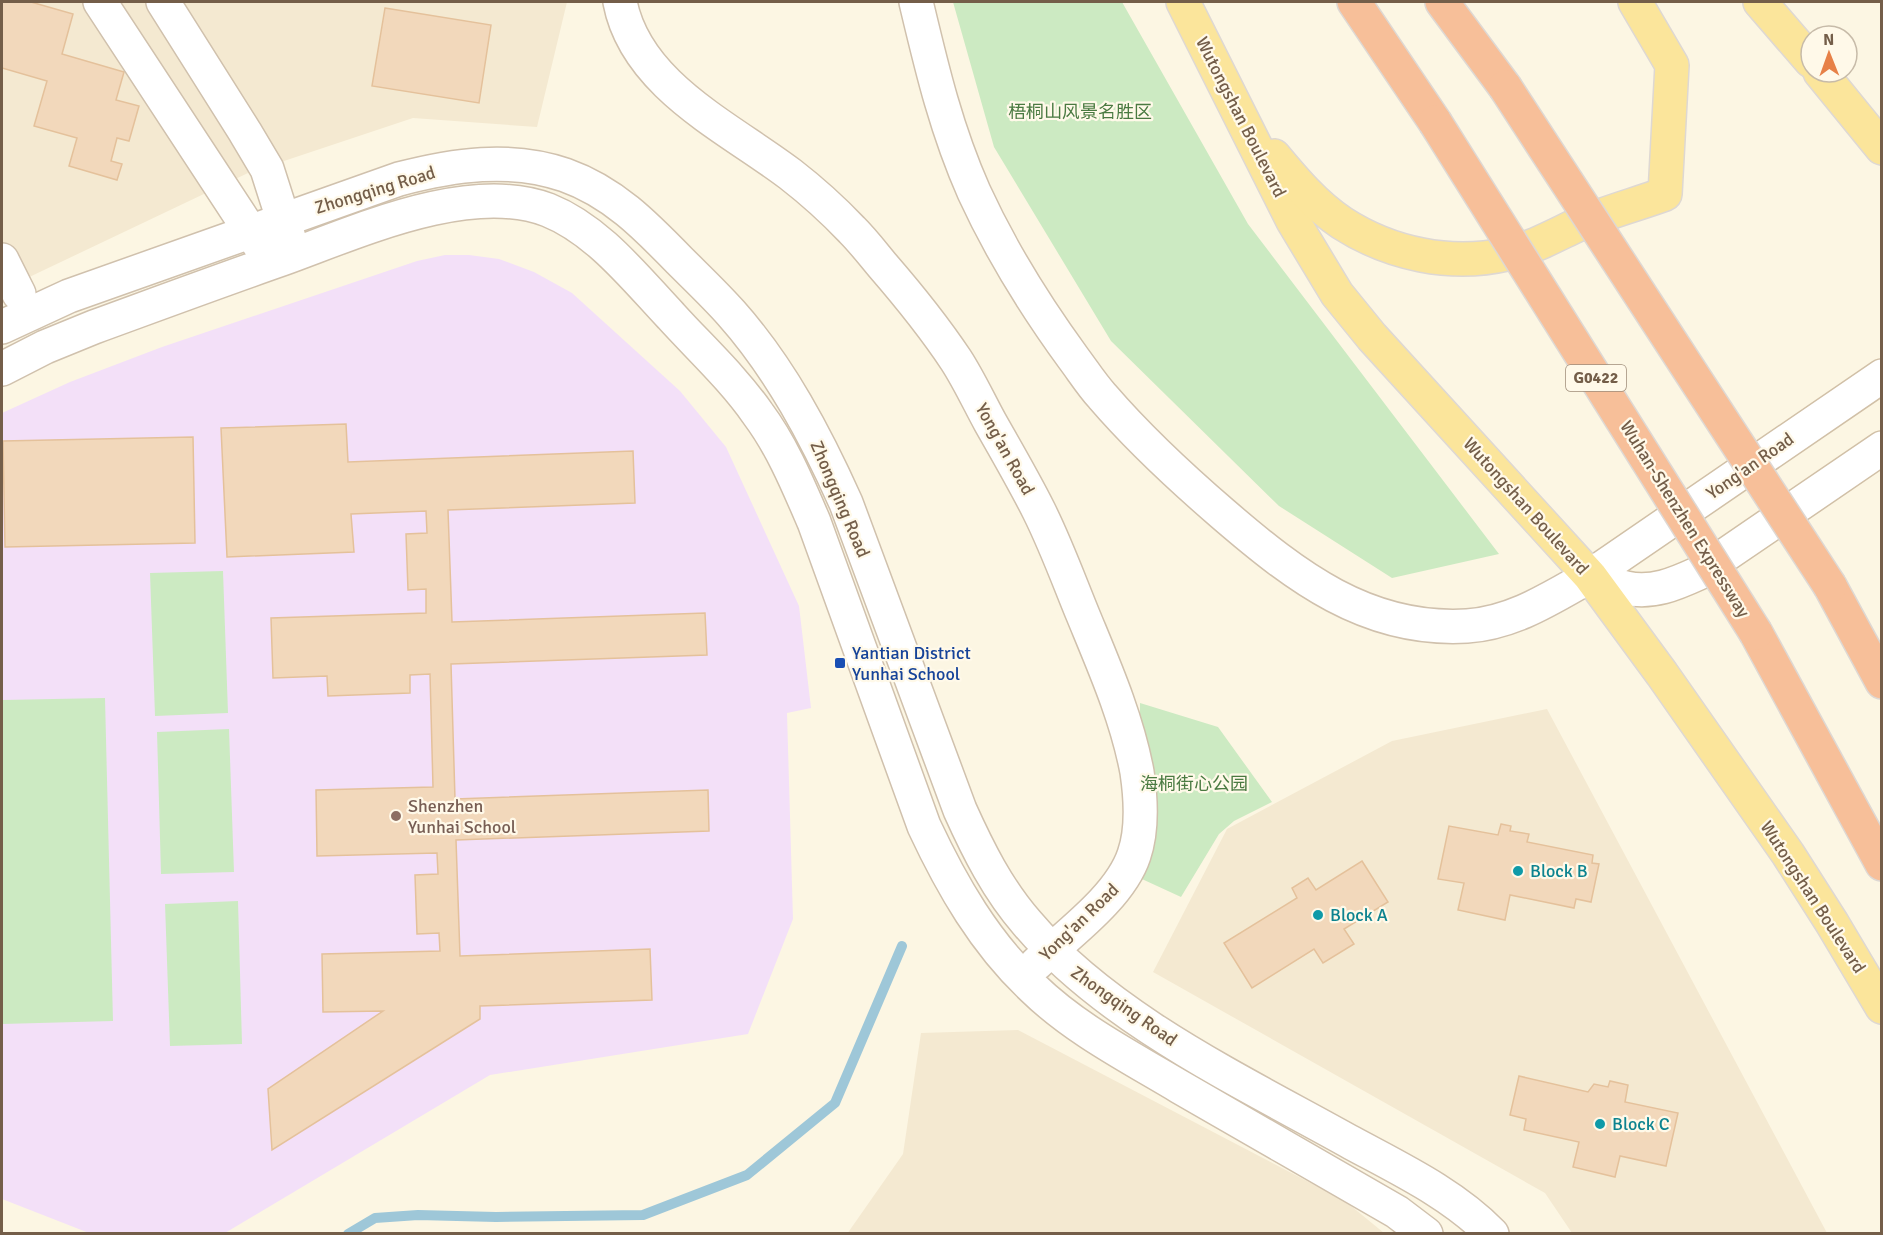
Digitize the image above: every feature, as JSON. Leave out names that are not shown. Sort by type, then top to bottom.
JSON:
[{"type":"highway","name":"Wuhan-Shenzhen Expressway","points":[[1354,2],[1435,122],[1756,633],[1881,864]]},
{"type":"highway","points":[[1442,2],[1505,87],[1830,586],[1881,682]]},
{"type":"main road","name":"Wutongshan Boulevard","points":[[1183,2],[1293,221],[1337,294],[1372,337],[1590,576],[1788,854],[1881,1007]]},
{"type":"main road","points":[[1235,108],[1292,178],[1315,201],[1341,222],[1371,239],[1405,252],[1440,258],[1472,258],[1507,254],[1545,242],[1576,226],[1665,194],[1672,65],[1635,2]]},
{"type":"main road","points":[[1760,2],[1774,14],[1799,46]]},
{"type":"main road","points":[[1830,84],[1881,148]]},
{"type":"street","points":[[100,2],[250,231],[282,259]]},
{"type":"street","points":[[163,2],[267,170],[284,220],[282,259]]},
{"type":"street","name":"Yong'an Road","points":[[620,2],[631,38],[659,76],[680,96],[791,175],[816,196],[854,232],[914,302],[957,362],[1040,513],[1096,647],[1127,733],[1137,772],[1141,806],[1135,854],[1126,874],[1103,903],[1022,977]]},
{"type":"street","name":"Yong'an Road","points":[[916,2],[942,109],[956,150],[976,195],[1029,294],[1100,394],[1146,444],[1247,535],[1334,597],[1376,614],[1418,624],[1468,626],[1505,619],[1536,607],[1590,576],[1881,376]]},
{"type":"street","name":"Zhongqing Road","points":[[2,327],[69,296],[399,179],[431,171],[491,163],[537,168],[563,174],[606,194],[641,221],[731,313],[766,358],[806,422],[846,503],[951,787],[971,835],[997,883],[1025,922],[1051,950],[1089,984],[1158,1032],[1422,1182],[1458,1205],[1492,1233]]},
{"type":"street","name":"Zhongqing Road","points":[[2,369],[45,347],[94,327],[397,218],[463,203],[491,202],[520,203],[547,210],[570,221],[613,255],[735,384],[773,437],[814,522],[924,826],[948,874],[996,948],[1046,1001],[1104,1041],[1397,1212],[1426,1233]]},
{"type":"street","points":[[2,260],[19,294]]},
{"type":"street","points":[[1590,576],[1627,588],[1650,589],[1670,586],[1699,573],[1881,448]]},
{"type":"shaded area","points":[[2,2],[567,2],[537,127],[413,118],[248,173],[2,290]]},
{"type":"shaded area","name":"Shenzhen Yunhai School","points":[[445,255],[499,259],[534,272],[572,293],[680,391],[726,447],[799,606],[811,708],[787,713],[793,919],[748,1034],[490,1075],[225,1233],[89,1233],[2,1199],[2,413],[70,382],[162,347],[417,261]]},
{"type":"shaded area","points":[[1547,709],[1827,1233],[1572,1233],[1545,1193],[1153,972],[1227,829],[1392,741]]},
{"type":"shaded area","points":[[1018,1030],[1345,1201],[1384,1233],[847,1234],[903,1154],[921,1033]]},
{"type":"green space","name":"梧桐山风景名胜区","points":[[953,2],[1122,2],[1248,224],[1499,554],[1392,578],[1279,506],[1111,341],[994,147]]},
{"type":"green space","points":[[223,571],[228,713],[155,716],[150,573]]},
{"type":"green space","points":[[105,698],[113,1021],[2,1024],[2,700]]},
{"type":"green space","name":"海桐街心公园","points":[[1140,703],[1218,727],[1272,802],[1234,821],[1219,834],[1181,897],[1131,874]]},
{"type":"green space","points":[[229,729],[234,872],[161,874],[157,732]]},
{"type":"green space","points":[[238,901],[242,1044],[170,1046],[165,904]]},
{"type":"building","points":[[2,2],[31,2],[73,14],[62,54],[124,72],[116,100],[139,106],[129,141],[117,138],[111,161],[122,164],[117,180],[69,166],[77,138],[34,126],[47,81],[2,68]]},
{"type":"building","points":[[385,8],[491,25],[479,103],[372,86]]},
{"type":"building","points":[[346,424],[348,462],[633,451],[635,503],[448,510],[452,622],[705,613],[707,655],[451,664],[455,799],[708,790],[709,831],[456,840],[460,956],[650,949],[652,1000],[480,1006],[480,1019],[272,1150],[268,1089],[383,1011],[323,1012],[322,954],[440,951],[439,933],[417,934],[415,875],[438,874],[437,853],[317,856],[316,790],[433,787],[430,674],[410,675],[410,693],[328,696],[327,676],[273,678],[271,618],[426,613],[426,589],[408,590],[406,534],[427,533],[426,511],[351,514],[354,552],[227,557],[221,428]]},
{"type":"building","points":[[193,437],[195,543],[5,547],[3,441]]},
{"type":"building","name":"Block B","points":[[1501,824],[1511,826],[1510,831],[1529,834],[1527,842],[1593,855],[1592,863],[1599,864],[1591,902],[1576,899],[1574,908],[1510,895],[1505,920],[1458,910],[1464,883],[1438,879],[1449,826],[1498,835]]},
{"type":"building","name":"Block A","points":[[1362,861],[1388,902],[1344,929],[1354,944],[1323,963],[1314,949],[1252,988],[1224,943],[1297,898],[1292,888],[1308,878],[1316,890]]},
{"type":"building","name":"Block C","points":[[1519,1076],[1588,1092],[1594,1084],[1608,1087],[1610,1081],[1628,1085],[1625,1102],[1678,1113],[1666,1166],[1620,1156],[1615,1177],[1573,1167],[1579,1142],[1524,1130],[1526,1119],[1510,1115]]},
{"type":"waterway","points":[[348,1234],[375,1218],[418,1215],[496,1217],[643,1215],[747,1175],[835,1103],[902,946]]},
{"type":"place","name":"Yantian District Yunhai School","points":[[840,663]]},
{"type":"place","name":"Shenzhen Yunhai School","points":[[396,816]]},
{"type":"place","name":"Block B","points":[[1518,871]]},
{"type":"place","name":"Block A","points":[[1318,915]]},
{"type":"place","name":"Block C","points":[[1600,1124]]}]
